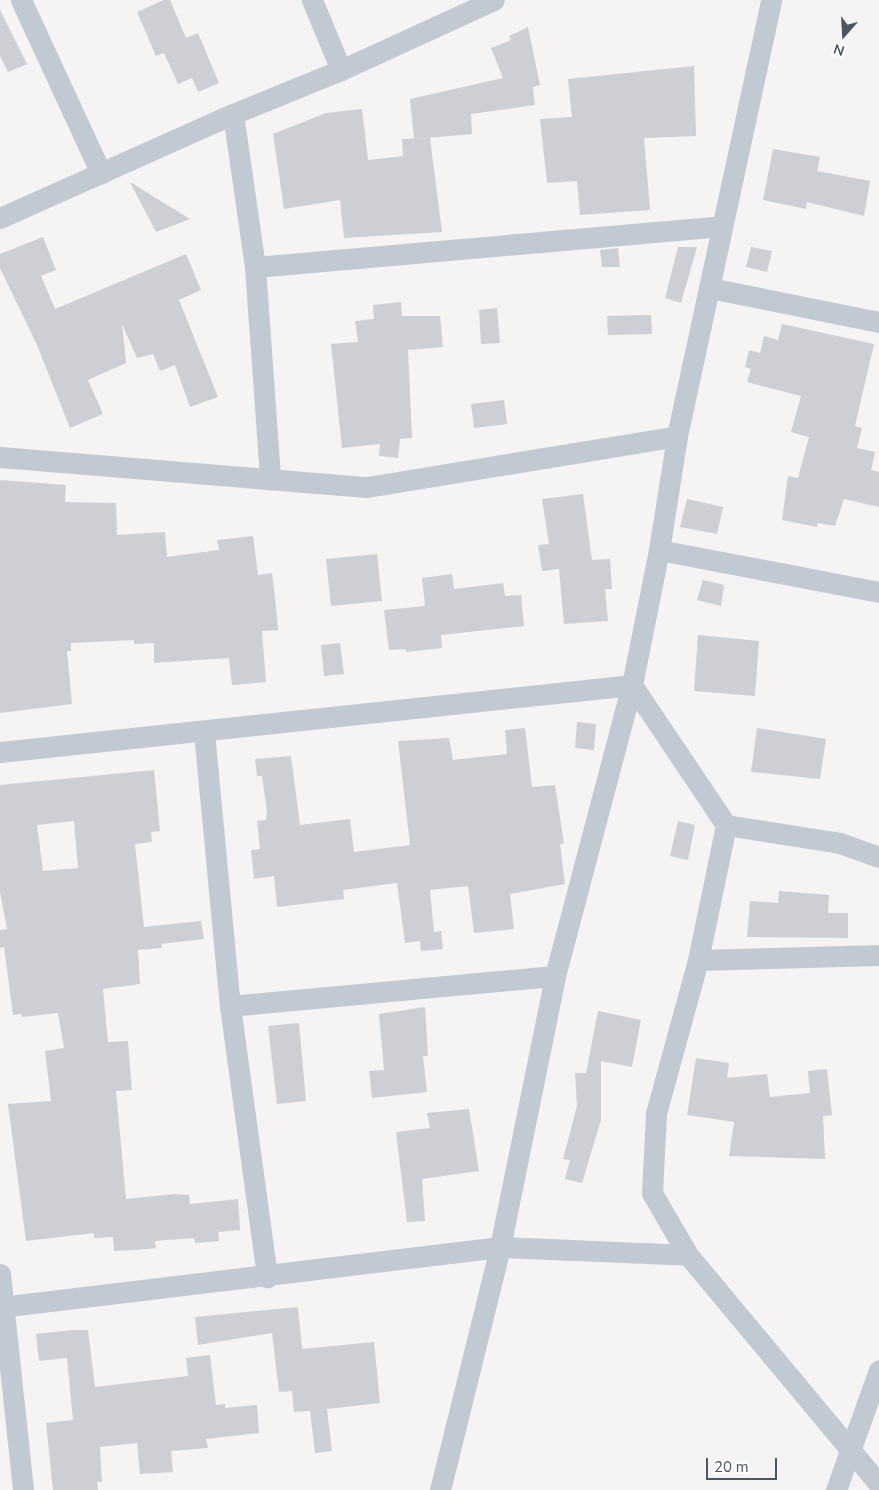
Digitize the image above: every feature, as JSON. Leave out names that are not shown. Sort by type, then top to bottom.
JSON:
[{"type":"street","points":[[22,0],[101,173]]},
{"type":"street","points":[[312,0],[341,70]]},
{"type":"street","points":[[0,218],[232,114],[341,70],[494,0]]},
{"type":"street","points":[[440,1490],[500,1247],[555,976],[632,685],[659,550],[677,436],[770,0]]},
{"type":"street","points":[[232,114],[255,267],[270,478]]},
{"type":"street","points":[[255,267],[722,226]]},
{"type":"street","points":[[710,288],[879,322]]},
{"type":"street","points":[[0,457],[367,487],[677,436]]},
{"type":"street","points":[[659,550],[879,592]]},
{"type":"street","points":[[0,752],[204,732],[632,685]]},
{"type":"street","points":[[632,685],[726,826],[698,960],[656,1114],[652,1193],[688,1255],[879,1484]]},
{"type":"street","points":[[204,732],[230,1006],[266,1276]]},
{"type":"street","points":[[726,826],[840,843],[879,856]]},
{"type":"street","points":[[698,960],[879,955]]},
{"type":"street","points":[[230,1006],[555,976]]},
{"type":"street","points":[[2,1307],[500,1247],[688,1255]]},
{"type":"street","points":[[0,1274],[2,1307],[23,1490]]},
{"type":"street","points":[[836,1490],[879,1370]]},
{"type":"building","points":[[164,0],[170,0],[186,38],[198,33],[219,83],[198,92],[192,78],[178,84],[164,53],[156,56],[137,12]]},
{"type":"building","points":[[0,10],[27,64],[8,72],[0,56]]},
{"type":"building","points":[[528,27],[540,85],[533,87],[535,105],[471,114],[472,134],[414,139],[410,99],[503,78],[491,48],[511,40],[509,36]]},
{"type":"building","points":[[694,66],[696,136],[644,138],[650,210],[580,215],[577,181],[547,183],[540,119],[572,117],[568,79]]},
{"type":"building","points":[[362,109],[368,160],[403,156],[402,139],[430,138],[442,232],[344,238],[340,200],[284,209],[273,134],[326,113]]},
{"type":"building","points":[[773,149],[820,157],[817,171],[870,181],[864,216],[807,202],[806,209],[763,200]]},
{"type":"building","points":[[130,182],[190,219],[156,232]]},
{"type":"building","points":[[43,237],[56,270],[41,276],[55,309],[186,254],[201,290],[179,300],[218,397],[190,407],[175,365],[160,371],[153,354],[137,358],[122,324],[126,363],[88,380],[103,414],[70,428],[37,345],[0,268],[0,254]]},
{"type":"building","points":[[678,247],[697,247],[681,303],[665,298]]},
{"type":"building","points":[[751,247],[772,251],[767,272],[746,267]]},
{"type":"building","points":[[618,248],[620,267],[602,267],[600,250]]},
{"type":"building","points":[[401,302],[402,316],[440,316],[443,347],[408,350],[412,438],[400,439],[398,458],[379,456],[380,444],[342,448],[331,344],[358,342],[355,321],[374,319],[373,305]]},
{"type":"building","points":[[497,308],[500,343],[481,344],[479,310]]},
{"type":"building","points":[[651,315],[652,334],[608,335],[607,316]]},
{"type":"building","points":[[782,324],[874,344],[855,426],[862,428],[857,448],[875,452],[871,470],[879,472],[879,507],[844,499],[835,526],[818,523],[817,527],[782,520],[788,476],[798,478],[809,437],[791,432],[801,396],[747,382],[751,369],[745,367],[749,350],[760,353],[764,336],[778,340]]},
{"type":"building","points":[[504,400],[507,424],[474,428],[471,404]]},
{"type":"building","points":[[0,480],[66,485],[65,502],[116,503],[117,535],[165,532],[167,557],[219,550],[217,540],[253,536],[258,575],[272,573],[276,607],[278,630],[262,631],[266,682],[232,685],[229,658],[154,663],[154,643],[134,644],[134,640],[71,643],[71,651],[67,651],[72,704],[0,713]]},
{"type":"building","points":[[583,494],[592,560],[610,559],[612,589],[605,589],[608,621],[564,624],[559,569],[542,571],[538,545],[549,544],[542,499]]},
{"type":"building","points":[[687,499],[723,507],[717,534],[680,527]]},
{"type":"building","points":[[377,554],[382,601],[331,606],[326,559]]},
{"type":"building","points":[[452,574],[454,589],[503,583],[505,596],[521,595],[524,626],[441,635],[442,648],[406,652],[406,649],[389,650],[384,610],[425,606],[422,578]]},
{"type":"building","points":[[703,580],[724,585],[721,606],[697,600]]},
{"type":"building","points":[[698,635],[759,641],[755,696],[694,691]]},
{"type":"building","points":[[340,643],[344,674],[324,676],[321,645]]},
{"type":"building","points":[[577,722],[596,724],[594,750],[575,748]]},
{"type":"building","points":[[525,728],[532,787],[555,785],[564,844],[560,844],[565,884],[510,894],[514,929],[474,933],[468,886],[430,890],[434,932],[441,931],[443,949],[421,951],[420,941],[405,943],[397,883],[343,890],[344,899],[277,907],[274,876],[254,879],[251,850],[260,849],[257,821],[266,820],[267,811],[262,776],[257,776],[255,759],[291,756],[300,825],[350,819],[354,852],[410,845],[398,741],[449,738],[453,760],[507,754],[505,730]]},
{"type":"building","points":[[757,728],[826,739],[820,779],[751,772]]},
{"type":"building","points":[[154,770],[160,831],[151,832],[152,842],[135,844],[144,927],[201,921],[204,939],[161,944],[162,948],[138,950],[140,984],[103,989],[108,1042],[128,1041],[132,1090],[116,1091],[126,1199],[174,1194],[189,1195],[190,1204],[238,1199],[240,1230],[218,1232],[219,1241],[195,1243],[194,1238],[155,1241],[156,1248],[114,1251],[113,1237],[94,1238],[94,1233],[26,1241],[8,1104],[51,1101],[45,1051],[64,1048],[58,1013],[22,1017],[21,1014],[13,1015],[4,947],[0,948],[0,930],[7,929],[0,892],[0,785]],"holes":[[[74,821],[78,868],[43,871],[37,825]]]},
{"type":"building","points":[[678,821],[695,825],[688,860],[670,856]]},
{"type":"building","points":[[779,891],[829,895],[828,913],[848,913],[848,938],[747,937],[750,901],[778,903]]},
{"type":"building","points":[[425,1007],[428,1056],[423,1056],[427,1092],[372,1098],[369,1071],[384,1070],[379,1014]]},
{"type":"building","points":[[598,1011],[641,1020],[632,1067],[601,1061],[601,1120],[582,1183],[565,1179],[570,1160],[563,1159],[577,1106],[575,1073],[586,1073]]},
{"type":"building","points":[[299,1023],[306,1101],[277,1104],[268,1026]]},
{"type":"building","points":[[696,1058],[729,1063],[727,1078],[767,1074],[770,1097],[810,1093],[808,1071],[827,1069],[832,1115],[823,1116],[825,1159],[729,1156],[734,1122],[687,1115]]},
{"type":"building","points":[[469,1109],[479,1171],[422,1179],[425,1221],[407,1222],[396,1132],[430,1128],[427,1113]]},
{"type":"building","points":[[298,1307],[302,1349],[374,1342],[380,1403],[327,1409],[332,1451],[315,1453],[310,1411],[294,1412],[292,1391],[279,1392],[272,1333],[198,1345],[195,1317]]},
{"type":"building","points":[[88,1330],[95,1387],[188,1376],[186,1358],[210,1355],[216,1405],[225,1404],[225,1408],[257,1405],[259,1433],[206,1439],[208,1448],[171,1451],[173,1472],[140,1474],[137,1443],[100,1447],[102,1482],[97,1482],[98,1490],[53,1490],[46,1423],[73,1420],[67,1358],[39,1361],[36,1334]]}]
